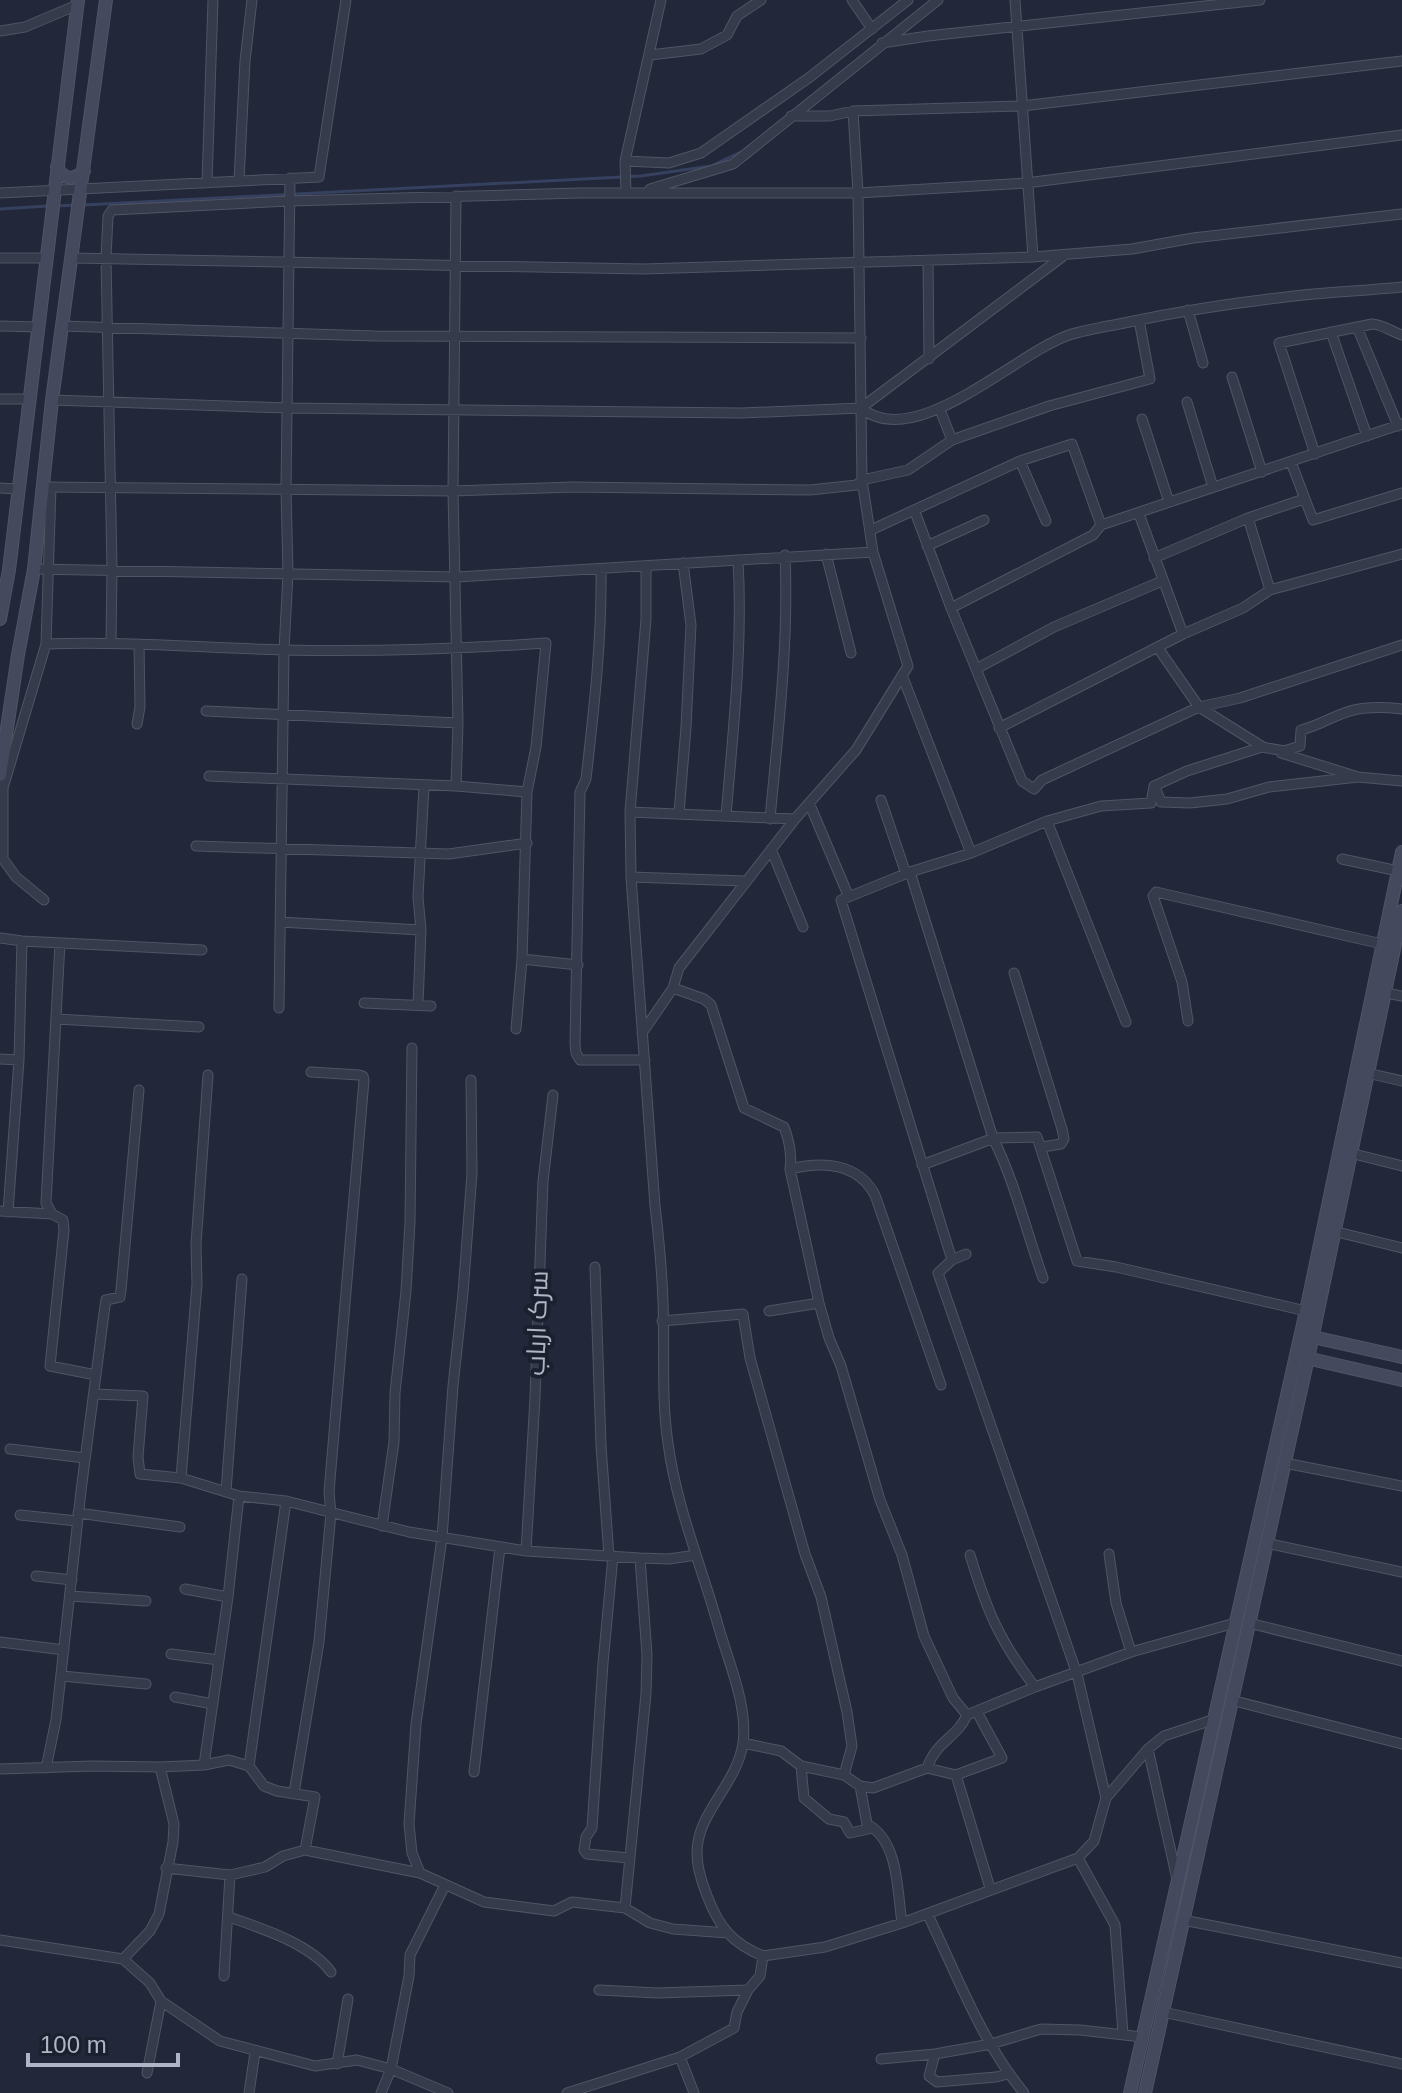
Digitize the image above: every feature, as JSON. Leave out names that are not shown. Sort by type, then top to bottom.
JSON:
[{"type":"main road","points":[[0,775],[47,487],[52,400],[106,0]]},
{"type":"main road","points":[[0,619],[78,3]]},
{"type":"main road","points":[[57,167],[62,175],[70,179],[77,178],[84,171]]},
{"type":"main road","points":[[51,220],[63,217],[71,220],[76,230]]},
{"type":"main road","points":[[1145,2093],[1285,1463],[1306,1335],[1402,852]]},
{"type":"main road","points":[[1311,1312],[1333,1231],[1402,911]]},
{"type":"main road","points":[[1306,1335],[1402,1357]]},
{"type":"main road","points":[[1302,1357],[1402,1380]]},
{"type":"main road","points":[[1130,2093],[1235,1623],[1302,1357]]},
{"type":"main road","points":[[1178,1880],[1194,1871]]},
{"type":"main road","points":[[1178,1880],[1188,1897]]},
{"type":"street","points":[[207,183],[213,0]]},
{"type":"street","points":[[239,180],[245,61],[252,0]]},
{"type":"street","points":[[0,193],[239,180],[290,191],[319,177],[346,0]]},
{"type":"street","points":[[626,192],[625,161],[661,0]]},
{"type":"street","points":[[650,55],[701,49],[727,35],[743,6],[761,0]]},
{"type":"street","points":[[852,0],[872,29]]},
{"type":"street","points":[[625,161],[669,163],[701,153],[810,77],[908,0]]},
{"type":"street","points":[[639,192],[733,164],[938,0]]},
{"type":"street","points":[[1015,0],[1033,257]]},
{"type":"street","points":[[882,43],[1260,0]]},
{"type":"street","points":[[0,31],[25,27],[78,3]]},
{"type":"street","points":[[791,116],[1022,106],[1402,61]]},
{"type":"street","points":[[642,1033],[673,988],[679,968],[744,881],[856,750],[908,666],[873,552],[862,480],[858,193],[853,111]]},
{"type":"street","points":[[111,642],[106,258],[109,212],[112,210],[290,191],[456,196],[626,192],[858,193],[1026,183],[1402,135]]},
{"type":"street","points":[[279,1008],[281,780],[288,574],[286,489],[290,191]]},
{"type":"street","points":[[456,196],[453,491],[457,577],[456,786]]},
{"type":"street","points":[[72,258],[644,269],[1033,257],[1132,249],[1193,238],[1402,214]]},
{"type":"street","points":[[52,400],[287,408],[742,413],[861,408],[1064,255]]},
{"type":"street","points":[[0,258],[47,258]]},
{"type":"street","points":[[928,260],[929,359]]},
{"type":"street","points":[[861,408],[870,415],[912,419],[940,410],[1068,335],[1188,310],[1286,297],[1402,287]]},
{"type":"street","points":[[1188,310],[1203,363]]},
{"type":"street","points":[[44,900],[16,877],[3,859],[3,788],[46,644],[49,569],[47,487],[453,491],[572,487],[810,490],[857,485],[862,480],[908,470],[952,440],[1049,406],[1150,379],[1139,320]]},
{"type":"street","points":[[1315,454],[1279,343],[1379,324],[1387,331],[1402,335]]},
{"type":"street","points":[[0,326],[38,327]]},
{"type":"street","points":[[62,326],[287,334],[861,338]]},
{"type":"street","points":[[951,608],[1093,535],[1101,525],[1400,425],[1357,327]]},
{"type":"street","points":[[1331,332],[1367,436]]},
{"type":"street","points":[[1232,377],[1262,472]]},
{"type":"street","points":[[0,399],[29,399]]},
{"type":"street","points":[[1187,402],[1213,487]]},
{"type":"street","points":[[940,410],[952,440]]},
{"type":"street","points":[[1142,419],[1169,502]]},
{"type":"street","points":[[871,530],[1020,461],[1072,444],[1101,525]]},
{"type":"street","points":[[1020,461],[1046,521]]},
{"type":"street","points":[[1291,462],[1311,518],[1317,521],[1402,493]]},
{"type":"street","points":[[0,488],[18,489]]},
{"type":"street","points":[[1154,558],[1248,518],[1304,499]]},
{"type":"street","points":[[915,512],[999,728],[1022,781],[1034,789],[1042,780],[1199,707],[1240,698],[1402,645]]},
{"type":"street","points":[[1139,514],[1183,634]]},
{"type":"street","points":[[1248,518],[1270,590]]},
{"type":"street","points":[[927,546],[984,520]]},
{"type":"street","points":[[34,569],[457,577],[873,552]]},
{"type":"street","points":[[826,554],[851,653]]},
{"type":"street","points":[[999,728],[1183,634],[1243,608],[1270,590],[1402,554]]},
{"type":"street","points":[[770,819],[783,672],[787,598],[785,555]]},
{"type":"street","points":[[726,816],[739,650],[741,600],[738,560]]},
{"type":"street","points":[[679,813],[691,625],[683,563]]},
{"type":"street","points":[[646,566],[646,619],[630,812],[631,877],[661,1252],[668,1444],[742,1714],[743,1743],[733,1774],[702,1823],[697,1855],[704,1886],[717,1917],[728,1933],[750,1951],[763,1956],[825,1947],[928,1915],[990,1888],[1078,1858],[1094,1841],[1106,1798],[1148,1749],[1164,1736],[1215,1719]]},
{"type":"street","points":[[601,569],[602,618],[597,682],[586,779],[580,792],[576,1053],[580,1060],[645,1060]]},
{"type":"street","points":[[976,669],[1054,627],[1162,581]]},
{"type":"street","points":[[46,644],[111,642],[284,650],[456,650],[546,643],[536,747],[527,792],[522,959],[516,1029]]},
{"type":"street","points":[[137,724],[140,707],[139,644]]},
{"type":"street","points":[[1158,648],[1199,707],[1262,747],[1358,777]]},
{"type":"street","points":[[902,675],[971,853]]},
{"type":"street","points":[[1154,786],[1187,771],[1262,747],[1284,751],[1300,746],[1301,730],[1321,725],[1349,711],[1377,707],[1402,709]]},
{"type":"street","points":[[206,711],[458,723]]},
{"type":"street","points":[[209,776],[456,786],[527,792]]},
{"type":"street","points":[[1154,786],[1161,802],[1190,803],[1227,799],[1269,787],[1358,777],[1402,781]]},
{"type":"street","points":[[418,1004],[421,930],[418,897],[424,786]]},
{"type":"street","points":[[952,1260],[841,900],[908,873],[971,853],[1047,821],[1101,806],[1151,803],[1154,786]]},
{"type":"street","points":[[881,800],[908,873],[994,1138],[1010,1173],[1022,1221],[1043,1278]]},
{"type":"street","points":[[810,805],[848,895]]},
{"type":"street","points":[[630,812],[795,819]]},
{"type":"street","points":[[1047,821],[1126,1022]]},
{"type":"street","points":[[196,846],[449,854],[527,843]]},
{"type":"street","points":[[771,849],[803,927]]},
{"type":"street","points":[[1342,859],[1398,871]]},
{"type":"street","points":[[631,877],[744,881]]},
{"type":"street","points":[[1188,1021],[1182,982],[1153,896],[1156,892],[1382,944]]},
{"type":"street","points":[[280,922],[421,930]]},
{"type":"street","points":[[0,938],[202,950]]},
{"type":"street","points":[[22,941],[19,1060],[4,1211],[52,1214],[63,1220],[50,1366],[96,1375]]},
{"type":"street","points":[[52,1214],[46,1203],[60,943]]},
{"type":"street","points":[[522,959],[578,965]]},
{"type":"street","points":[[1014,973],[1064,1139],[1061,1144],[1042,1147]]},
{"type":"street","points":[[673,988],[704,999],[711,1005],[744,1108],[784,1127],[819,1303],[880,1500],[902,1555],[924,1636],[953,1698],[972,1714],[1002,1758],[956,1775],[927,1768],[873,1788],[860,1786],[844,1775],[801,1766],[781,1751],[743,1743]]},
{"type":"street","points":[[1386,993],[1402,996]]},
{"type":"street","points":[[364,1003],[431,1006]]},
{"type":"street","points":[[56,1019],[199,1027]]},
{"type":"street","points":[[382,1526],[394,1442],[395,1393],[408,1250],[412,1048]]},
{"type":"street","points":[[0,1059],[19,1060]]},
{"type":"street","points":[[294,1793],[319,1642],[364,1080],[359,1075],[311,1072]]},
{"type":"street","points":[[1367,1073],[1402,1081]]},
{"type":"street","points":[[181,1478],[197,1284],[196,1244],[208,1075]]},
{"type":"street","points":[[420,1873],[412,1853],[409,1824],[416,1724],[442,1538],[472,1173],[471,1080]]},
{"type":"street","points":[[46,1768],[62,1676],[78,1517],[106,1300],[120,1297],[121,1290],[139,1090]]},
{"type":"street","name":"سرک ارباب","points":[[526,1551],[543,1181],[553,1095]]},
{"type":"street","points":[[922,1165],[994,1138],[1037,1137],[1077,1261],[1116,1267],[1311,1312]]},
{"type":"street","points":[[1350,1153],[1402,1166]]},
{"type":"street","points":[[790,1169],[812,1163],[837,1164],[867,1180],[875,1195],[941,1385]]},
{"type":"street","points":[[1333,1231],[1402,1248]]},
{"type":"street","points":[[966,1254],[952,1260],[938,1273],[1077,1674],[1106,1798]]},
{"type":"street","points":[[595,1267],[599,1414],[611,1556],[592,1828],[586,1837],[584,1850],[587,1854],[629,1858]]},
{"type":"street","points":[[226,1491],[242,1279]]},
{"type":"street","points":[[769,1311],[819,1303]]},
{"type":"street","points":[[662,1321],[743,1314],[750,1358],[805,1554],[821,1597],[847,1712],[852,1746],[844,1775]]},
{"type":"street","points":[[94,1394],[143,1396],[139,1472],[143,1475],[181,1478],[239,1496],[286,1501],[382,1526],[526,1551],[669,1559],[696,1555]]},
{"type":"street","points":[[10,1449],[85,1458]]},
{"type":"street","points":[[1285,1463],[1402,1486]]},
{"type":"street","points":[[204,1765],[239,1496]]},
{"type":"street","points":[[249,1766],[286,1501]]},
{"type":"street","points":[[20,1515],[180,1527]]},
{"type":"street","points":[[1266,1543],[1402,1572]]},
{"type":"street","points":[[474,1772],[500,1547]]},
{"type":"street","points":[[1109,1554],[1116,1603],[1131,1652]]},
{"type":"street","points":[[970,1555],[996,1631],[1035,1687]]},
{"type":"street","points":[[625,1908],[646,1694],[647,1655],[640,1558]]},
{"type":"street","points":[[36,1576],[72,1580]]},
{"type":"street","points":[[185,1589],[228,1597]]},
{"type":"street","points":[[70,1596],[146,1601]]},
{"type":"street","points":[[927,1768],[936,1748],[963,1726],[972,1714],[1131,1652],[1235,1623]]},
{"type":"street","points":[[1249,1623],[1402,1661]]},
{"type":"street","points":[[0,1642],[64,1650]]},
{"type":"street","points":[[171,1654],[219,1660]]},
{"type":"street","points":[[62,1676],[146,1684]]},
{"type":"street","points":[[175,1697],[213,1704]]},
{"type":"street","points":[[1231,1700],[1402,1744]]},
{"type":"street","points":[[1148,1749],[1178,1880]]},
{"type":"street","points":[[0,1769],[160,1767],[204,1765],[229,1760],[249,1766],[264,1786],[315,1798],[305,1850]]},
{"type":"street","points":[[801,1766],[804,1798],[829,1819],[844,1822],[850,1833],[873,1828]]},
{"type":"street","points":[[123,1959],[150,1931],[159,1914],[173,1842],[174,1824],[160,1767]]},
{"type":"street","points":[[956,1775],[990,1888]]},
{"type":"street","points":[[860,1786],[867,1824],[885,1838],[890,1851],[902,1923]]},
{"type":"street","points":[[166,1868],[230,1875],[265,1867],[283,1856],[305,1850],[420,1873],[484,1902],[554,1911],[572,1902],[625,1908],[650,1923],[673,1929],[728,1933]]},
{"type":"street","points":[[1078,1858],[1115,1925],[1123,2034]]},
{"type":"street","points":[[224,1976],[230,1875]]},
{"type":"street","points":[[381,2093],[391,2069],[409,1976],[410,1955],[445,1885]]},
{"type":"street","points":[[928,1915],[991,2044],[1008,2074],[1024,2093]]},
{"type":"street","points":[[229,1917],[264,1929],[322,1959],[331,1972]]},
{"type":"street","points":[[1183,1920],[1402,1963]]},
{"type":"street","points":[[0,1940],[123,1959],[150,1983],[161,2001],[220,2041],[315,2066],[357,2060],[391,2069],[448,2093]]},
{"type":"street","points":[[567,2093],[680,2057],[734,2028],[737,2012],[748,1990],[760,1976],[763,1956]]},
{"type":"street","points":[[599,1990],[657,1993],[748,1990]]},
{"type":"street","points":[[337,2064],[348,1999]]},
{"type":"street","points":[[147,2073],[161,2001]]},
{"type":"street","points":[[1163,2012],[1402,2064]]},
{"type":"street","points":[[881,2059],[991,2044],[1041,2029],[1142,2037]]},
{"type":"street","points":[[249,2093],[255,2052]]},
{"type":"street","points":[[935,2054],[929,2076],[937,2082],[1008,2074]]},
{"type":"street","points":[[680,2057],[694,2093]]},
{"type":"waterway","points":[[84,205],[641,176],[711,166],[743,151]]},
{"type":"waterway","points":[[56,206],[76,205]]},
{"type":"waterway","points":[[0,209],[48,206]]}]
